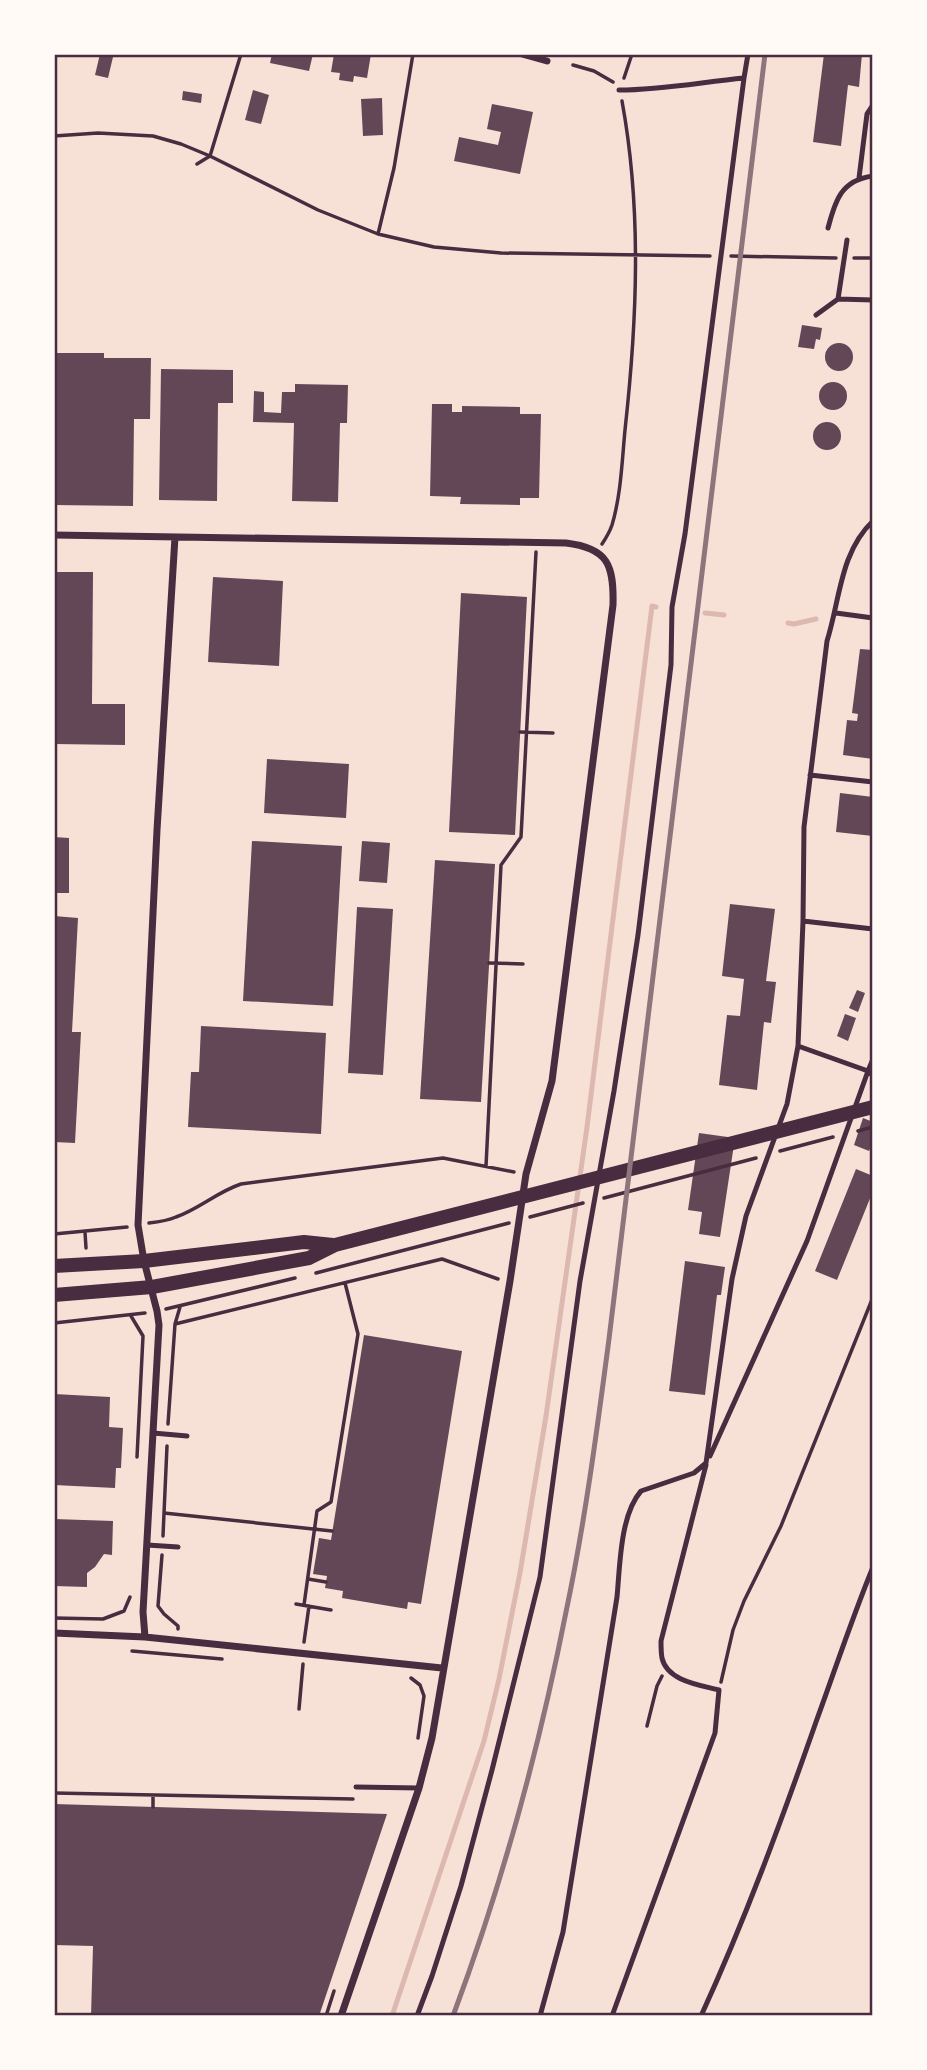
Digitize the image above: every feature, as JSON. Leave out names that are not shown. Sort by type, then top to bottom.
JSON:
[{"type":"main road","points":[[54,1295],[152,1287],[309,1258],[335,1245],[873,1107]]},
{"type":"main road","points":[[54,1266],[144,1261],[304,1242],[335,1245]]},
{"type":"street","points":[[523,54],[547,61]]},
{"type":"street","points":[[54,535],[586,546],[598,552],[614,579],[613,605],[552,1081],[526,1174],[432,1738],[419,1788],[341,2016]]},
{"type":"street","points":[[145,1637],[143,1612],[159,1325],[138,1225],[157,830],[175,537]]},
{"type":"street","points":[[54,1633],[145,1637],[442,1668]]},
{"type":"lane","points":[[417,2016],[461,1886],[540,1577],[580,1281],[614,1091],[638,935],[671,664],[672,607],[691,493],[748,54]]},
{"type":"lane","points":[[619,90],[651,90],[744,78]]},
{"type":"lane","points":[[859,178],[867,114],[873,105]]},
{"type":"lane","points":[[828,228],[835,201],[844,188],[859,178],[873,176]]},
{"type":"lane","points":[[838,299],[847,240]]},
{"type":"lane","points":[[816,315],[838,299],[873,300]]},
{"type":"lane","points":[[612,2016],[716,1733],[719,1690],[683,1680],[666,1668],[661,1641],[706,1463],[732,1279],[746,1216],[787,1104],[798,1046],[804,827],[827,640],[836,613],[845,565],[855,544],[873,521]]},
{"type":"lane","points":[[836,613],[873,618]]},
{"type":"lane","points":[[810,775],[873,782]]},
{"type":"lane","points":[[803,921],[873,929]]},
{"type":"lane","points":[[798,1046],[870,1073]]},
{"type":"lane","points":[[540,2016],[563,1932],[629,1509],[641,1491],[694,1474],[706,1463],[807,1241],[873,1059]]},
{"type":"lane","points":[[153,1433],[187,1436]]},
{"type":"lane","points":[[147,1545],[178,1547]]},
{"type":"lane","points":[[701,2016],[754,1891],[849,1626],[873,1567]]},
{"type":"lane","points":[[356,1787],[419,1788]]},
{"type":"path","points":[[197,164],[210,156],[241,54]]},
{"type":"path","points":[[378,234],[394,167],[413,54]]},
{"type":"path","points":[[598,552],[612,527],[619,488],[633,357],[637,283],[630,163],[619,90],[632,54]]},
{"type":"path","points":[[573,65],[594,71],[611,80],[619,90]]},
{"type":"path","points":[[54,135],[98,133],[153,136],[210,156],[318,210],[378,234],[434,247],[501,253],[873,258]]},
{"type":"path","points":[[486,1166],[501,865],[521,837],[536,543]]},
{"type":"path","points":[[520,732],[553,733]]},
{"type":"path","points":[[489,963],[523,964]]},
{"type":"path","points":[[153,1223],[174,1219],[223,1190],[241,1184],[443,1158],[526,1174]]},
{"type":"path","points":[[54,1234],[126,1227]]},
{"type":"path","points":[[176,1324],[442,1259],[510,1281]]},
{"type":"path","points":[[173,1308],[331,1270]]},
{"type":"path","points":[[304,1605],[317,1511],[331,1502],[358,1334],[345,1283]]},
{"type":"path","points":[[719,1690],[733,1630],[744,1601],[789,1506],[873,1297]]},
{"type":"path","points":[[178,1626],[158,1606],[167,1434],[176,1324],[180,1307]]},
{"type":"path","points":[[54,1323],[140,1314]]},
{"type":"path","points":[[131,1315],[143,1336],[137,1459]]},
{"type":"path","points":[[164,1513],[332,1531]]},
{"type":"path","points":[[308,1579],[326,1582]]},
{"type":"path","points":[[124,1611],[131,1597]]},
{"type":"path","points":[[296,1604],[331,1610]]},
{"type":"path","points":[[54,1618],[103,1619],[124,1611],[164,1614]]},
{"type":"path","points":[[122,1650],[226,1660]]},
{"type":"path","points":[[647,1726],[657,1686],[666,1668]]},
{"type":"path","points":[[411,1678],[420,1685],[424,1696],[417,1741]]},
{"type":"path","points":[[54,1793],[359,1799]]},
{"type":"path","points":[[153,1795],[153,1807]]},
{"type":"path","points":[[326,2016],[335,1990]]},
{"type":"building","points":[[100,54],[113,57],[108,78],[95,75]]},
{"type":"building","points":[[272,54],[313,54],[309,71],[270,63]]},
{"type":"building","points":[[334,54],[371,54],[367,78],[354,76],[353,82],[339,80],[340,73],[331,72]]},
{"type":"building","points":[[824,54],[862,54],[859,87],[848,85],[841,146],[813,142]]},
{"type":"building","points":[[253,90],[269,95],[261,124],[245,120]]},
{"type":"building","points":[[183,91],[202,94],[201,103],[182,100]]},
{"type":"building","points":[[382,98],[383,135],[363,136],[361,99]]},
{"type":"building","points":[[492,104],[533,112],[520,174],[454,161],[459,137],[498,145],[501,132],[487,129]]},
{"type":"building","points":[[802,325],[822,328],[820,340],[816,339],[814,349],[798,347]]},
{"type":"building","points":[[839,343],[849,347],[853,357],[849,367],[839,371],[829,367],[825,357],[829,347]]},
{"type":"building","points":[[54,353],[104,353],[104,358],[151,358],[150,419],[134,419],[133,506],[54,505]]},
{"type":"building","points":[[161,369],[233,370],[233,403],[218,403],[217,501],[159,500]]},
{"type":"building","points":[[833,382],[843,386],[847,396],[843,406],[833,410],[823,406],[819,396],[823,386]]},
{"type":"building","points":[[295,384],[348,385],[347,423],[340,423],[338,502],[292,501],[294,423],[253,422],[254,391],[264,392],[264,412],[281,413],[282,392],[295,392]]},
{"type":"building","points":[[432,404],[452,404],[452,412],[462,412],[462,406],[520,407],[520,414],[541,414],[539,498],[520,498],[520,505],[460,504],[461,497],[430,496]]},
{"type":"building","points":[[827,422],[837,426],[841,436],[837,446],[827,450],[817,446],[813,436],[817,426]]},
{"type":"building","points":[[54,572],[93,572],[92,704],[125,704],[125,745],[54,744]]},
{"type":"building","points":[[213,577],[283,581],[279,666],[208,662]]},
{"type":"building","points":[[461,593],[527,597],[515,835],[449,832]]},
{"type":"building","points":[[860,649],[873,650],[873,759],[843,755],[847,720],[857,721],[858,714],[852,713]]},
{"type":"building","points":[[267,759],[349,764],[346,818],[264,813]]},
{"type":"building","points":[[840,793],[873,797],[873,836],[836,832]]},
{"type":"building","points":[[54,837],[69,838],[69,893],[54,893]]},
{"type":"building","points":[[252,841],[342,846],[333,1006],[243,1001]]},
{"type":"building","points":[[362,841],[390,843],[387,883],[359,881]]},
{"type":"building","points":[[435,860],[495,864],[481,1102],[420,1099]]},
{"type":"building","points":[[730,904],[775,909],[766,981],[776,982],[771,1023],[764,1022],[757,1090],[719,1085],[727,1015],[740,1016],[744,979],[722,976]]},
{"type":"building","points":[[357,907],[393,909],[383,1075],[348,1073]]},
{"type":"building","points":[[54,916],[78,918],[72,1032],[81,1032],[75,1143],[54,1142]]},
{"type":"building","points":[[857,990],[865,993],[858,1012],[849,1008]]},
{"type":"building","points":[[845,1014],[856,1018],[848,1041],[837,1036]]},
{"type":"building","points":[[201,1026],[326,1033],[321,1134],[188,1127],[191,1072],[199,1072]]},
{"type":"building","points":[[863,1118],[873,1122],[873,1141],[869,1151],[854,1145]]},
{"type":"building","points":[[699,1133],[735,1138],[720,1237],[699,1234],[702,1212],[688,1210]]},
{"type":"building","points":[[856,1169],[873,1176],[873,1191],[837,1280],[815,1271]]},
{"type":"building","points":[[685,1261],[725,1267],[721,1295],[717,1295],[705,1395],[669,1391]]},
{"type":"building","points":[[364,1335],[462,1351],[421,1604],[408,1602],[407,1609],[342,1598],[343,1591],[325,1588],[327,1576],[313,1574],[319,1538],[331,1540]]},
{"type":"building","points":[[54,1394],[110,1397],[109,1427],[123,1428],[121,1468],[116,1468],[115,1488],[54,1485]]},
{"type":"building","points":[[54,1519],[113,1521],[112,1555],[104,1554],[87,1573],[87,1587],[54,1586]]},
{"type":"building","points":[[54,1804],[387,1814],[319,2016],[91,2016],[93,1946],[54,1945]]},
{"type":"waterway","points":[[392,2016],[484,1741],[520,1573],[546,1416],[587,1127],[652,606],[656,607]]},
{"type":"waterway","points":[[705,613],[724,615]]},
{"type":"waterway","points":[[788,623],[816,619]]},
{"type":"railway","points":[[453,2016],[488,1917],[518,1816],[555,1663],[585,1510],[609,1339],[765,54]]}]
